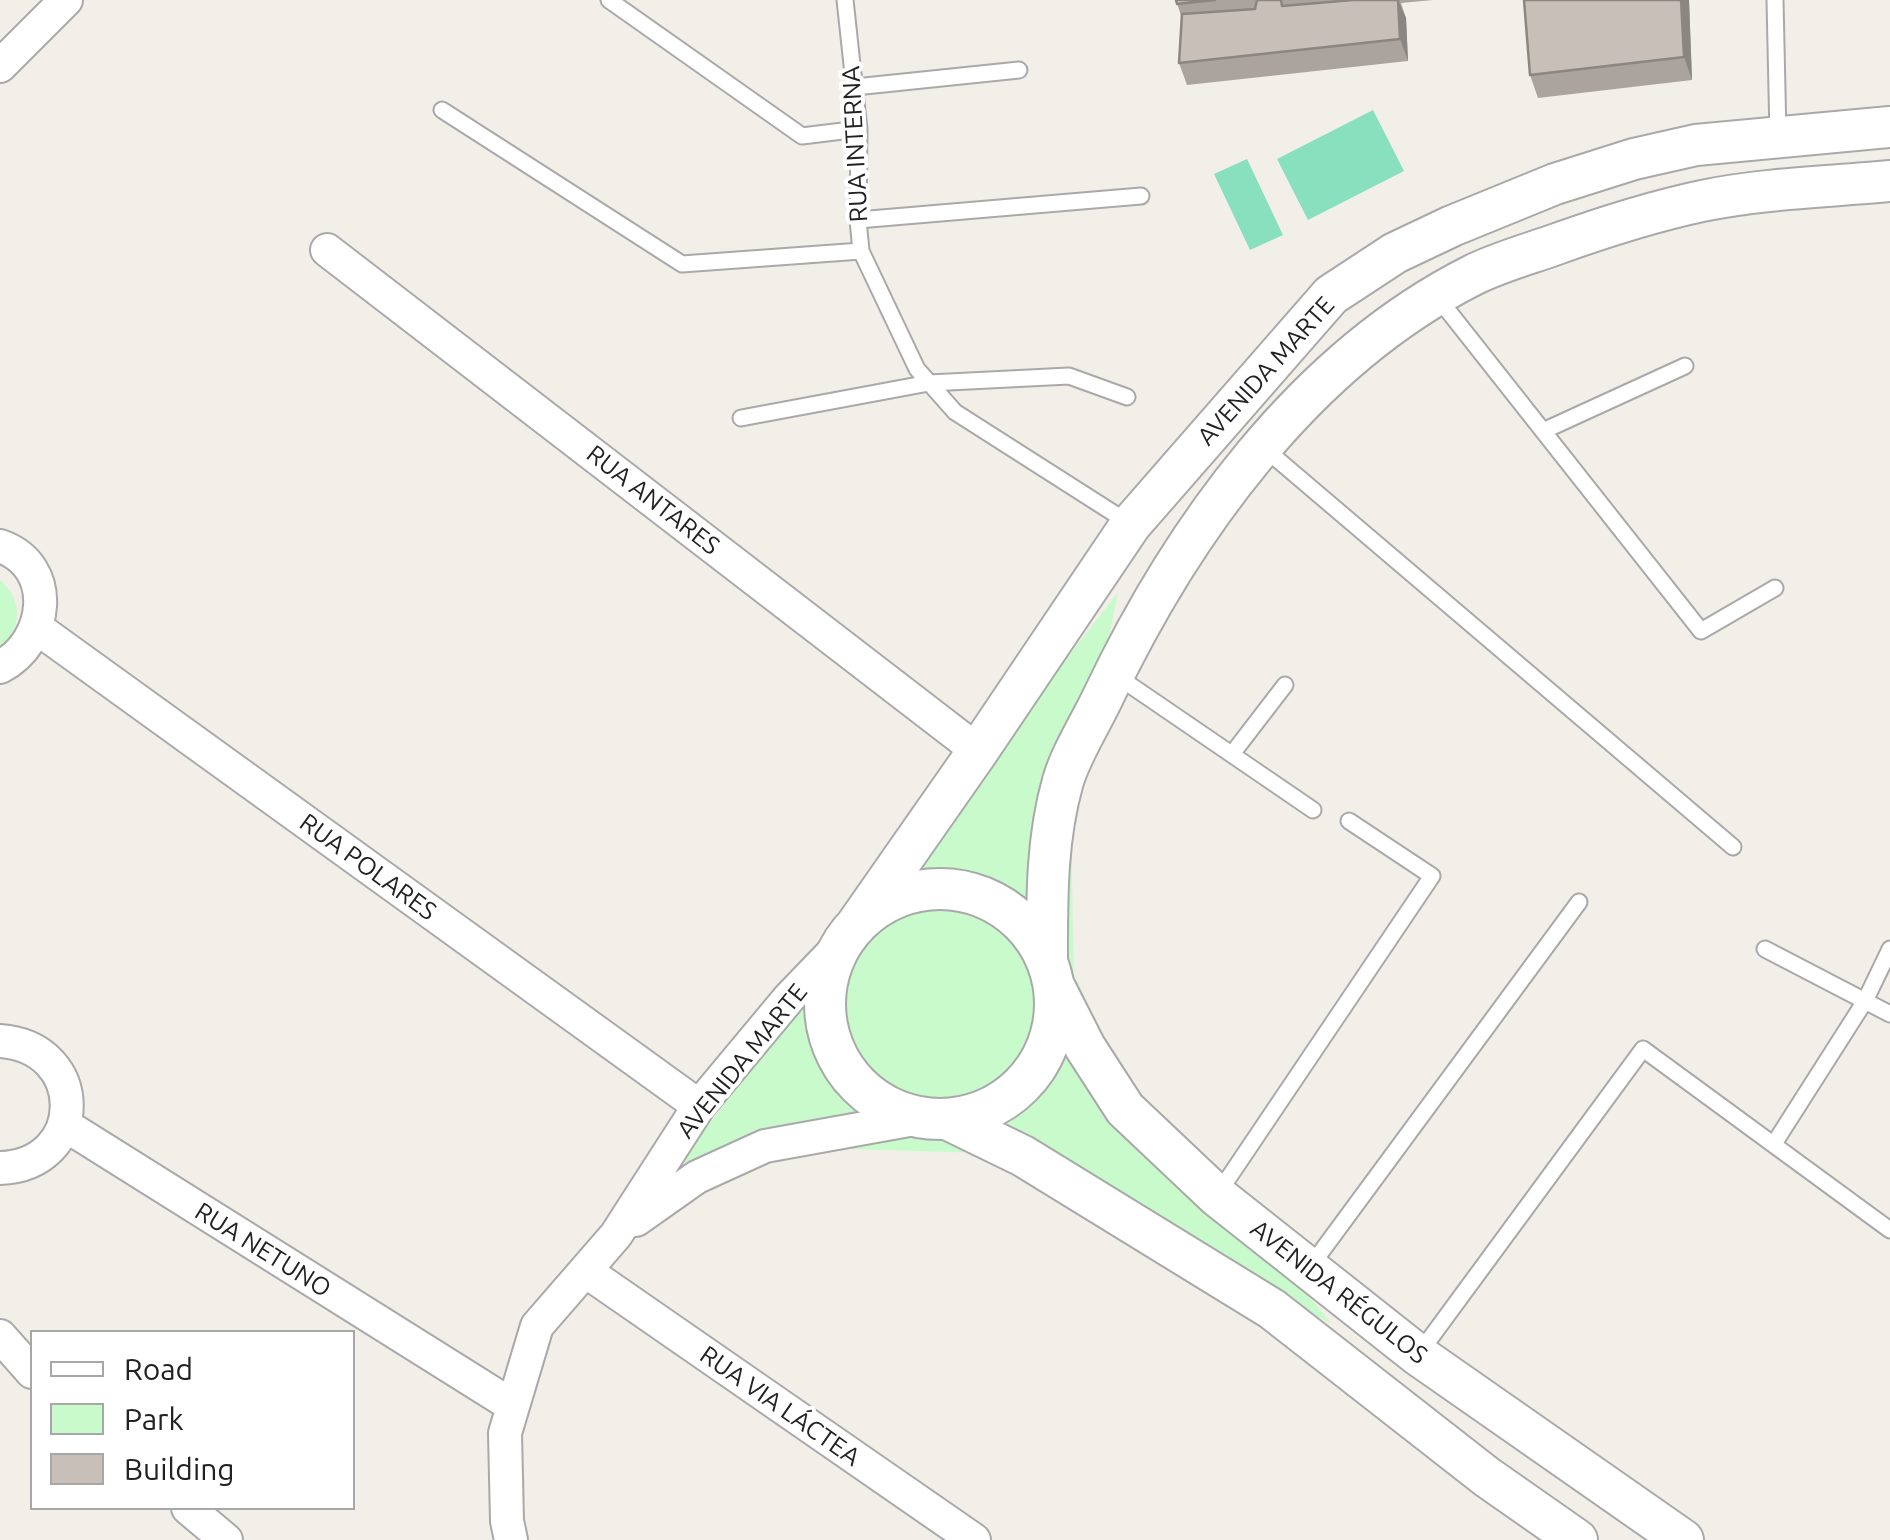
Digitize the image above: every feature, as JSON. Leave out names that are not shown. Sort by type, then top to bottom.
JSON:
[{"type":"street","points":[[0,66],[66,0]]},
{"type":"street","name":"AVENIDA MARTE","points":[[616,1234],[699,1106],[789,998],[848,935],[978,751],[1130,524],[1331,295],[1395,253],[1538,191],[1634,159],[1696,144],[1890,128]]},
{"type":"street","points":[[1778,136],[1783,190]]},
{"type":"street","name":"AVENIDA MARTE","points":[[1050,973],[1047,868],[1064,780],[1135,630],[1180,558],[1262,446],[1318,385],[1435,295],[1477,272],[1627,218],[1705,200],[1890,181]]},
{"type":"street","name":"RUA ANTARES","points":[[327,250],[978,751]]},
{"type":"street","points":[[1130,524],[1180,558]]},
{"type":"street","points":[[0,546],[25,563],[37,583],[41,606],[28,646],[0,667]]},
{"type":"street","name":"RUA POLARES","points":[[37,628],[699,1106]]},
{"type":"street","points":[[511,1540],[506,1521],[505,1433],[537,1326],[616,1234],[697,1176],[765,1146],[934,1118],[974,1114],[999,1103],[1021,1086],[1038,1065],[1050,1040],[1055,1013],[1050,973],[1033,936],[1012,915],[988,900],[960,891],[931,890],[902,895],[876,908],[848,935],[834,960],[824,996],[828,1034],[834,1051],[855,1082],[885,1106],[934,1118],[1023,1156],[1272,1310],[1488,1478],[1576,1540]]},
{"type":"street","name":"AVENIDA RÉGULOS","points":[[1050,973],[1085,1047],[1125,1109],[1217,1196],[1418,1355],[1683,1540]]},
{"type":"street","points":[[0,1041],[22,1044],[55,1067],[65,1085],[68,1105],[54,1144],[37,1160],[16,1168],[0,1168]]},
{"type":"street","name":"RUA NETUNO","points":[[64,1125],[513,1406]]},
{"type":"street","name":"RUA VIA LÁCTEA","points":[[587,1272],[974,1540]]},
{"type":"street","points":[[0,1336],[30,1370]]},
{"type":"street","points":[[190,1510],[226,1540]]},
{"type":"lane","points":[[609,0],[802,136],[859,129]]},
{"type":"lane","name":"RUA INTERNA","points":[[845,0],[859,129],[861,251],[917,369],[956,412],[1130,524]]},
{"type":"lane","points":[[1775,0],[1778,136]]},
{"type":"lane","points":[[855,87],[1019,70]]},
{"type":"lane","points":[[442,110],[682,264],[861,251]]},
{"type":"lane","points":[[858,220],[1141,196]]},
{"type":"lane","points":[[1435,295],[1701,631],[1774,588]]},
{"type":"lane","points":[[1543,431],[1685,366]]},
{"type":"lane","points":[[741,418],[929,382],[1070,376],[1127,397]]},
{"type":"lane","points":[[1262,446],[1734,847]]},
{"type":"lane","points":[[1114,674],[1314,810]]},
{"type":"lane","points":[[1232,754],[1285,686]]},
{"type":"lane","points":[[1217,1196],[1432,876],[1349,822]]},
{"type":"lane","points":[[1307,1270],[1579,902]]},
{"type":"lane","points":[[1765,949],[1890,1014]]},
{"type":"lane","points":[[1777,1139],[1864,1001],[1890,949]]},
{"type":"lane","points":[[1418,1355],[1643,1049],[1890,1230]]},
{"type":"green space","points":[[1373,110],[1404,171],[1308,220],[1277,159]]},
{"type":"green space","points":[[1247,159],[1283,235],[1250,250],[1214,174]]},
{"type":"green space","points":[[0,580],[13,597],[17,614],[13,632],[0,649]]},
{"type":"green space","points":[[1118,592],[1071,829],[1074,975],[1123,1075],[1332,1324],[985,1153],[847,1149],[679,1163]]},
{"type":"building","points":[[1176,0],[1215,0],[1177,4]]},
{"type":"building","points":[[1257,0],[1281,0],[1282,6],[1398,0],[1400,39],[1179,63],[1182,14],[1255,9]]},
{"type":"building","points":[[1524,0],[1681,0],[1684,57],[1530,75]]}]
